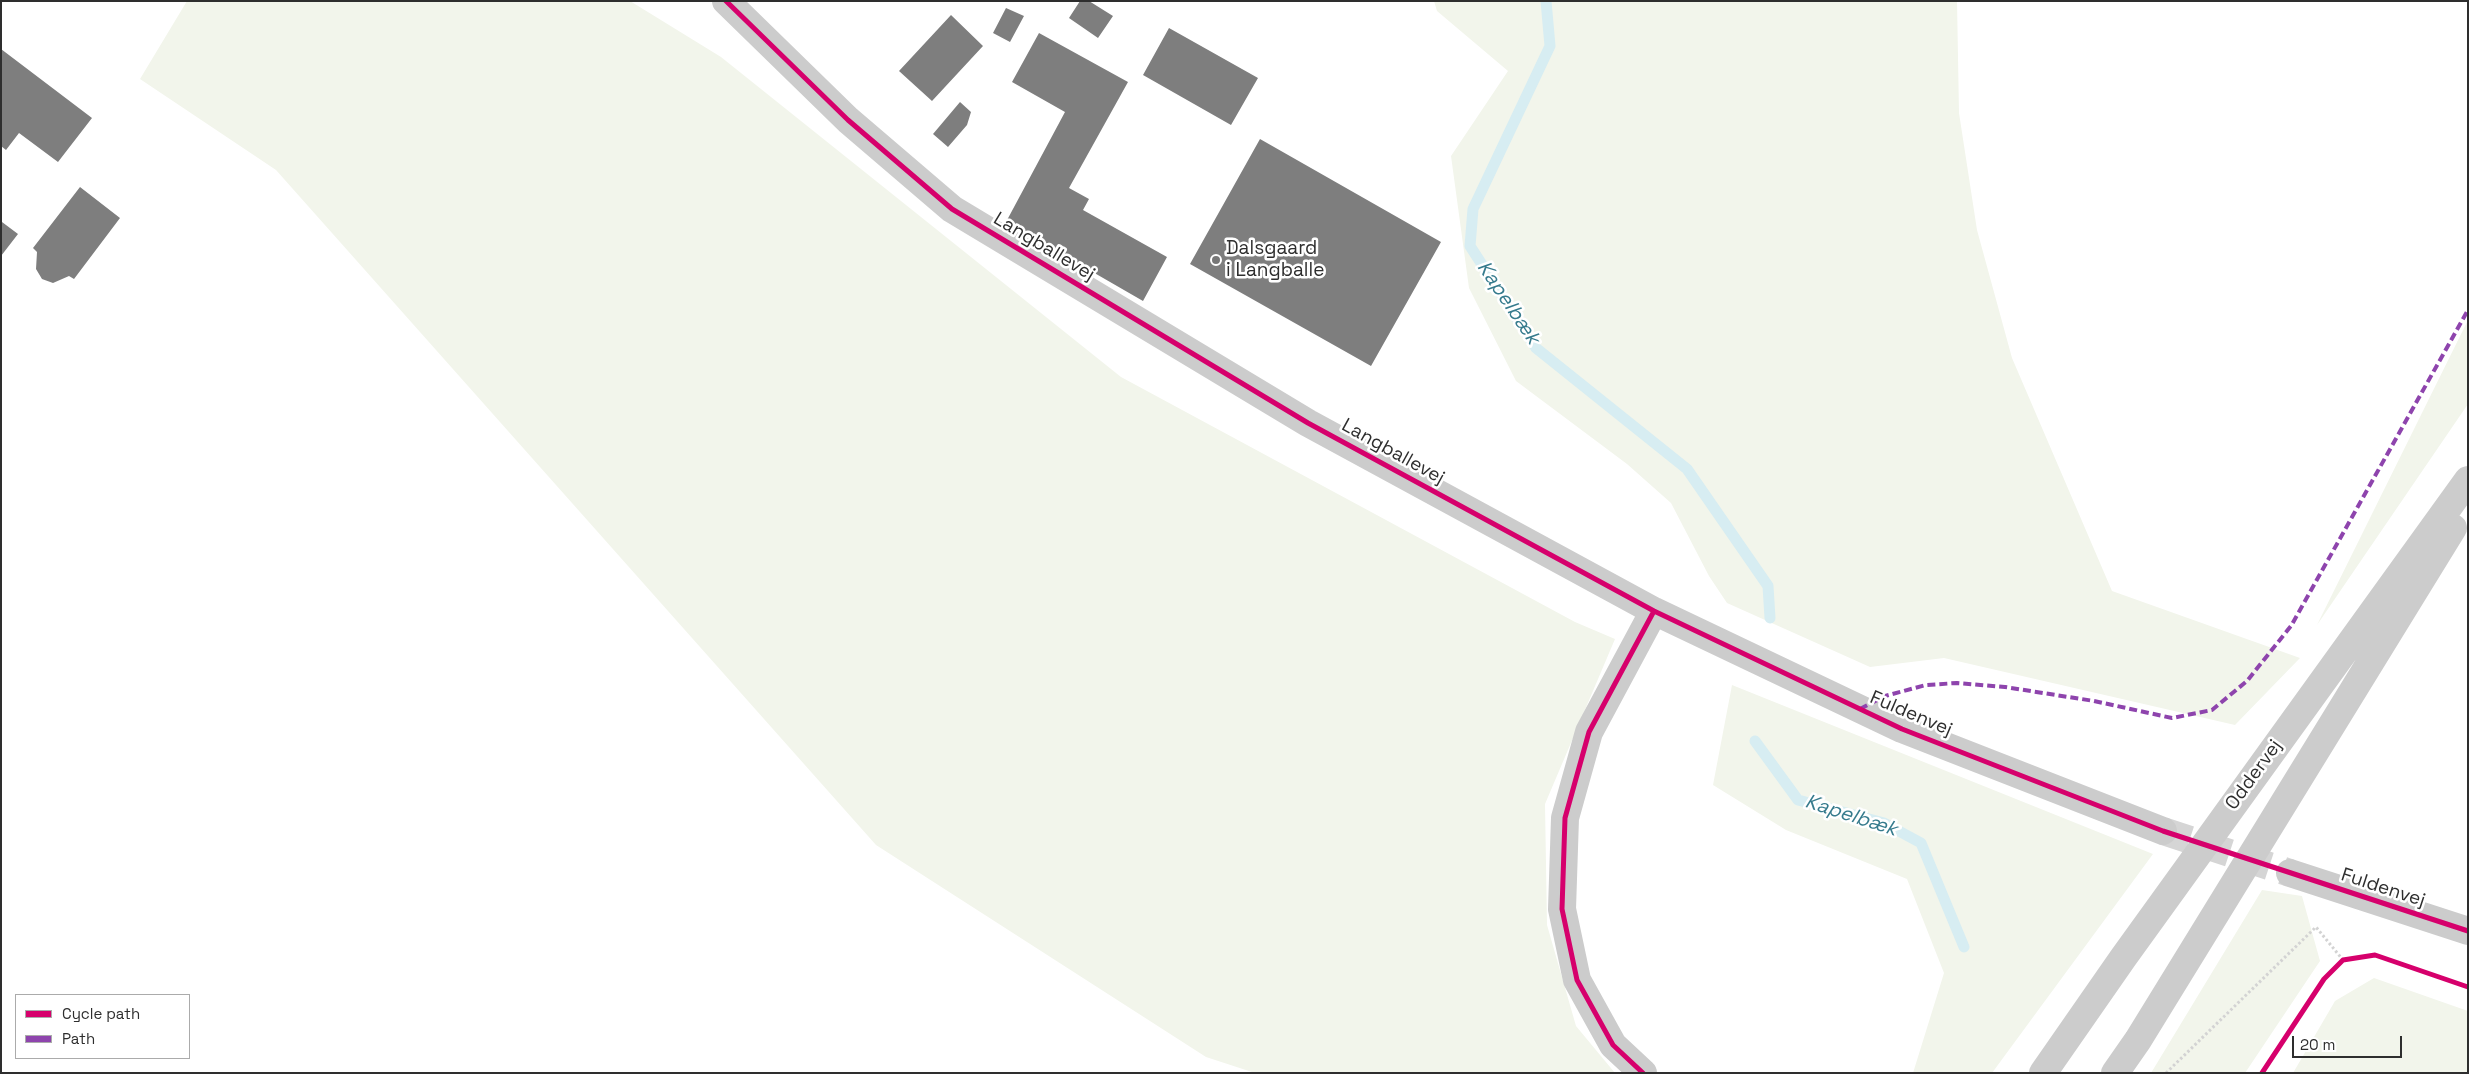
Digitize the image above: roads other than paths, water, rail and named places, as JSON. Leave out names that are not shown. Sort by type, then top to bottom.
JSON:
[{"type":"street","name":"Langballevej","points":[[726,1],[848,120],[952,209],[1308,423],[1654,611]]},
{"type":"street","name":"Oddervej","points":[[2043,1073],[2163,902],[2468,480]]},
{"type":"street","name":"Oddervej","points":[[2115,1073],[2138,1040],[2468,504]]},
{"type":"street","name":"Fuldenvej","points":[[1654,611],[1902,729],[2163,831]]},
{"type":"street","points":[[1643,1073],[1613,1045],[1577,980],[1562,909],[1565,818],[1589,732],[1654,611]]},
{"type":"street","name":"Fuldenvej","points":[[2290,873],[2468,931]]},
{"type":"waterway","name":"Kapelbæk","points":[[1546,1],[1550,46],[1473,209],[1470,246],[1536,348],[1687,469],[1768,586],[1770,618]]},
{"type":"waterway","name":"Kapelbæk","points":[[1755,741],[1798,800],[1884,823],[1921,843],[1964,947]]},
{"type":"tunnel","points":[[2163,831],[2290,873]]},
{"type":"place","name":"Dalsgaard i Langballe","points":[[1216,260]]}]
